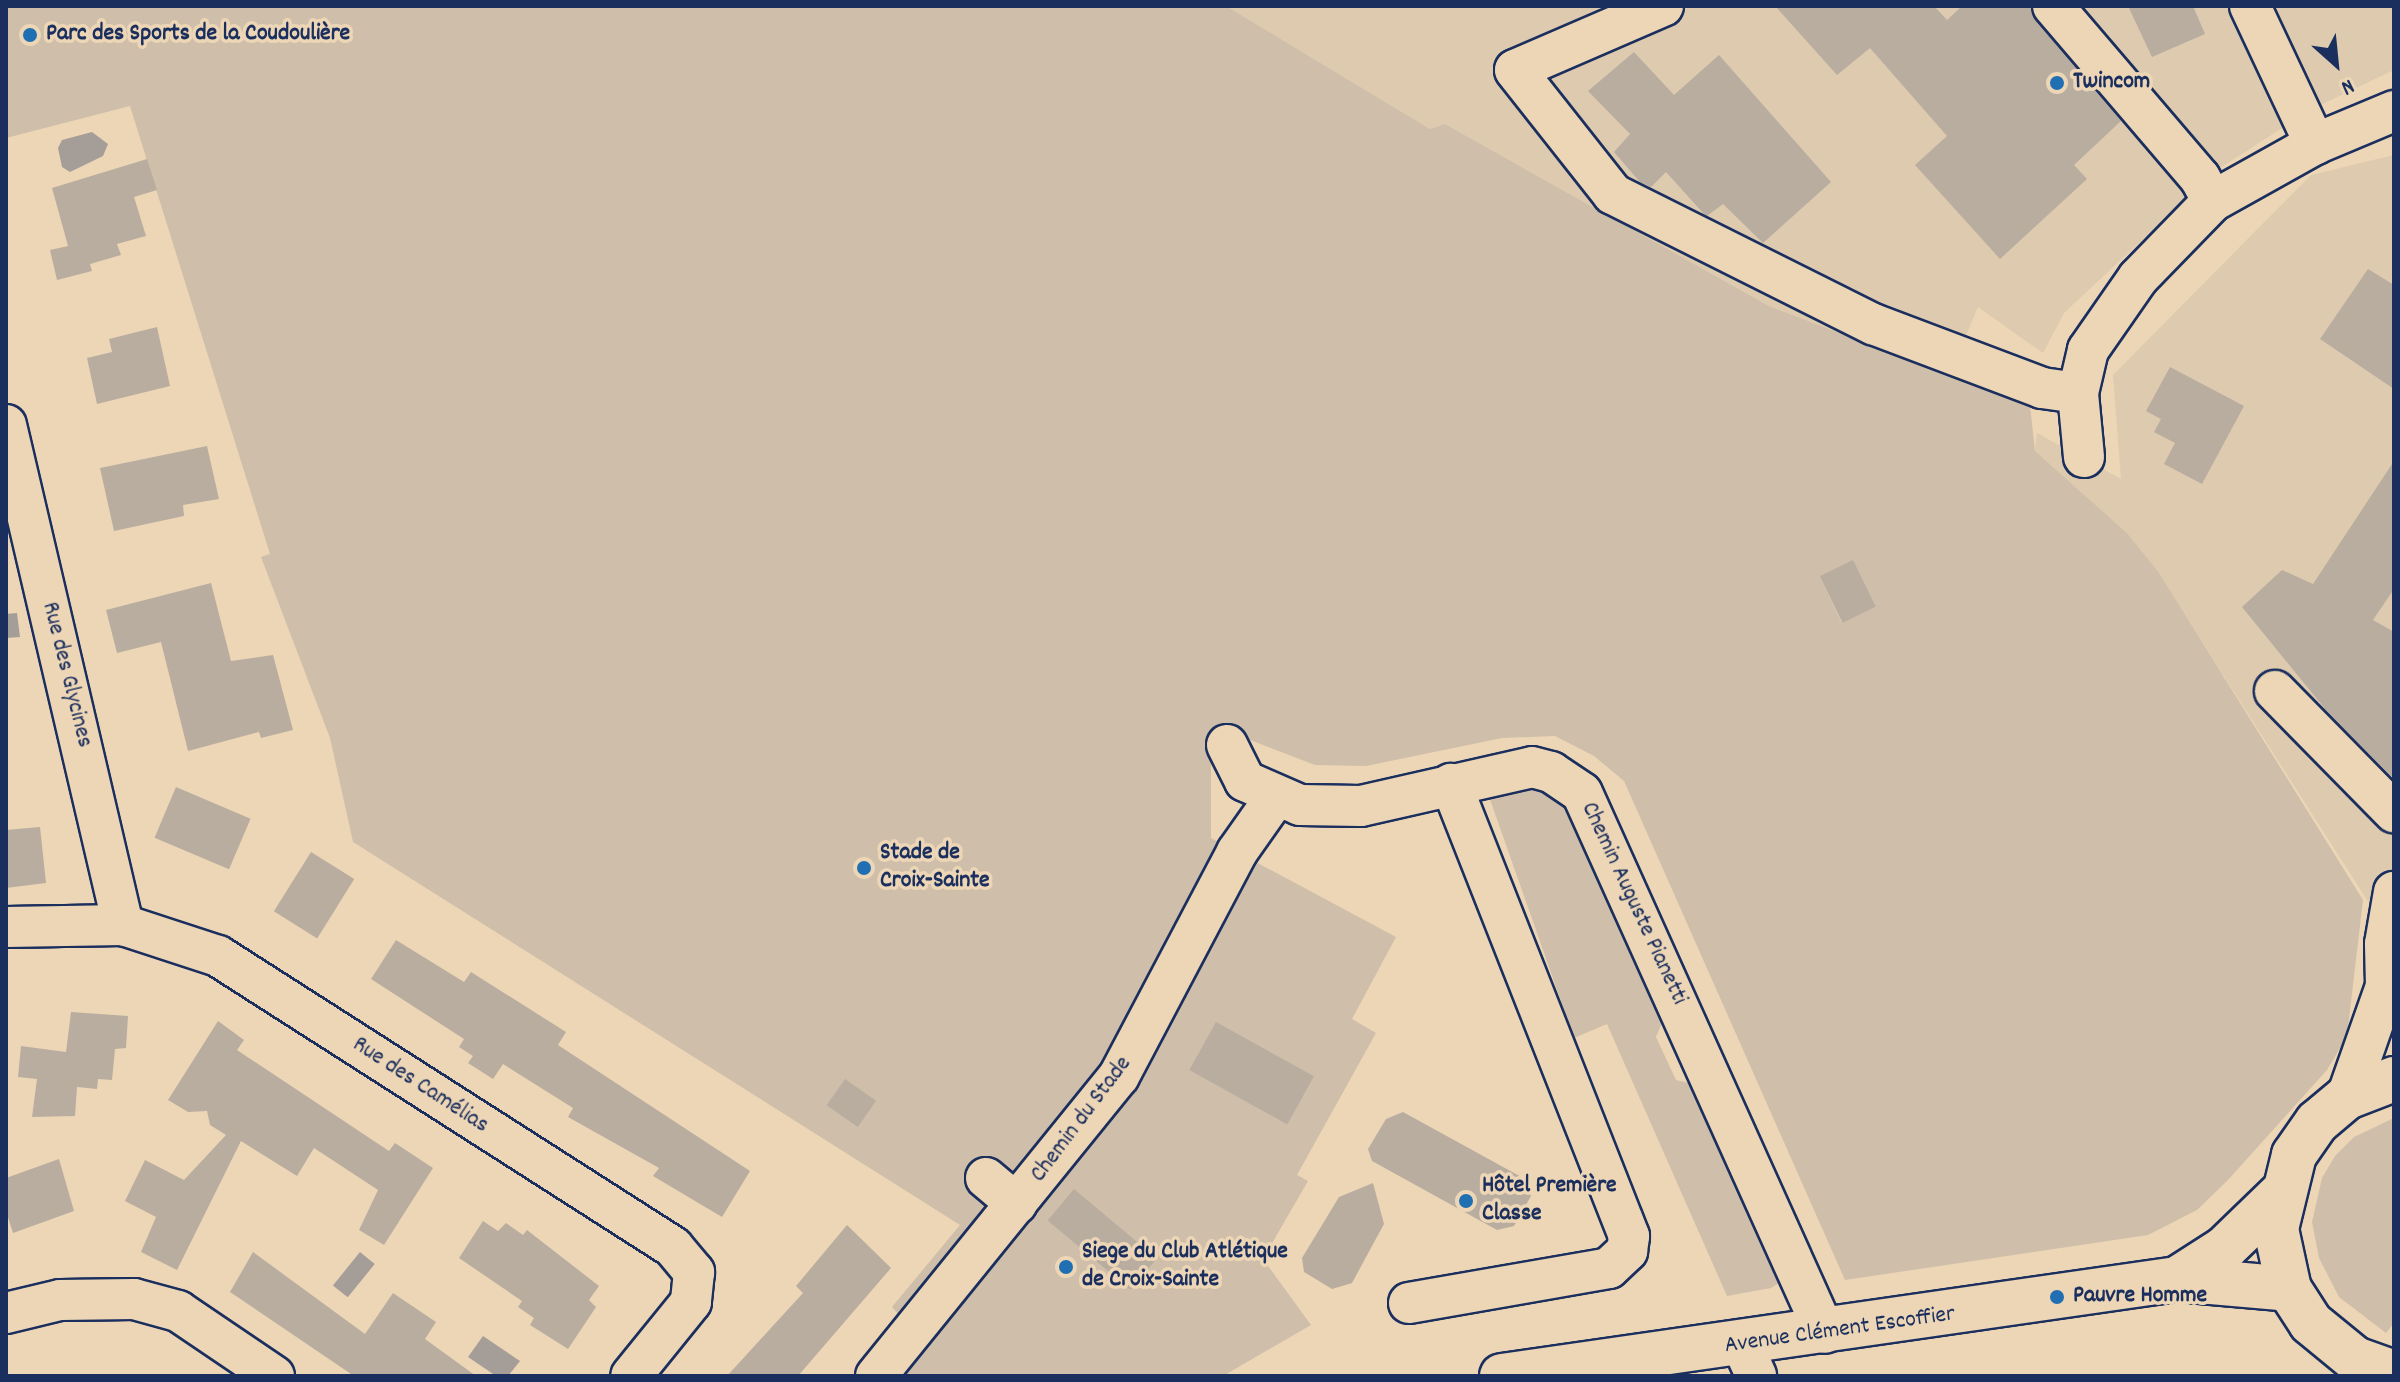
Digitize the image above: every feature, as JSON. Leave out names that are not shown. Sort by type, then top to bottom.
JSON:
[{"type":"main road","points":[[2374,1369],[2311,1323],[2289,1289],[2276,1229],[2280,1195],[2294,1155],[2317,1122],[2347,1097],[2394,1079]]},
{"type":"main road","name":"Avenue Clément Escoffier","points":[[2177,1279],[2234,1241],[2280,1195]]},
{"type":"main road","name":"Avenue Clément Escoffier","points":[[1502,1376],[1749,1360],[1825,1333],[2177,1279],[2289,1289]]},
{"type":"street","points":[[1663,6],[1515,70],[1613,194],[1873,324],[2042,388],[2078,393]]},
{"type":"street","points":[[2053,6],[2200,178],[2213,201]]},
{"type":"street","points":[[2250,6],[2315,144]]},
{"type":"street","points":[[2084,457],[2078,393],[2088,350],[2138,278],[2213,201],[2315,144],[2394,111]]},
{"type":"street","name":"Rue des Glycines","points":[[6,425],[122,903],[123,925]]},
{"type":"street","points":[[2275,691],[2394,812]]},
{"type":"street","name":"Chemin Auguste Pianetti","points":[[1227,745],[1245,781],[1275,798],[1327,808],[1361,806],[1532,767],[1551,772],[1582,793],[1825,1333]]},
{"type":"street","points":[[1409,1303],[1609,1268],[1627,1251],[1629,1236],[1451,784]]},
{"type":"street","name":"Chemin du Stade","points":[[876,1376],[1131,1058],[1237,852],[1275,798]]},
{"type":"street","points":[[2347,1097],[2390,993],[2385,934],[2394,892]]},
{"type":"street","name":"Rue des Camélias","points":[[6,927],[123,925],[218,956],[673,1247],[694,1272],[691,1302],[631,1376]]},
{"type":"street","points":[[986,1178],[1017,1204]]},
{"type":"street","points":[[6,1313],[60,1300],[134,1299],[178,1311],[274,1376]]},
{"type":"shaded area","points":[[6,6],[1226,6],[1430,129],[1445,124],[1769,306],[2030,405],[2035,451],[2127,533],[2159,573],[2363,900],[2347,1036],[2327,1070],[2228,1180],[2197,1210],[2148,1235],[1845,1280],[1624,781],[1594,756],[1555,736],[1502,738],[1366,766],[1315,765],[1245,738],[1211,752],[1211,838],[1396,937],[1352,1019],[1376,1033],[1297,1175],[1308,1181],[1263,1259],[1311,1325],[1223,1376],[901,1376],[900,1316],[892,1307],[960,1225],[353,842],[330,738],[261,557],[270,554],[130,106],[6,138]],"holes":[[[1853,561],[1875,607],[1842,623],[1820,577]]]},
{"type":"shaded area","points":[[1226,6],[2394,6],[2394,70],[2310,110],[2217,170],[2064,313],[2043,353],[1978,307],[1950,374],[1769,306],[1445,124],[1430,129]]},
{"type":"shaded area","points":[[92,132],[108,144],[103,156],[70,172],[62,167],[58,148],[62,140]]},
{"type":"shaded area","points":[[2394,155],[2394,942],[2158,573],[2127,533],[2035,451],[2037,433],[2121,479],[2113,375],[2311,175]]},
{"type":"shaded area","points":[[17,613],[20,637],[6,638],[6,614]]},
{"type":"shaded area","points":[[1540,787],[1562,799],[1578,819],[1667,1011],[1656,1037],[1676,1080],[1697,1085],[1781,1282],[1771,1288],[1727,1296],[1607,1024],[1574,1038],[1486,788]]},
{"type":"shaded area","points":[[2394,1118],[2394,1323],[2386,1333],[2339,1297],[2319,1258],[2312,1222],[2322,1178],[2335,1156],[2354,1137]]},
{"type":"shaded area","points":[[360,1252],[375,1264],[348,1297],[333,1285]]},
{"type":"shaded area","points":[[483,1336],[520,1361],[508,1376],[496,1376],[468,1357]]},
{"type":"building","points":[[1775,6],[1934,6],[1947,20],[1962,6],[2031,6],[2036,21],[2121,121],[2074,165],[2087,179],[2000,259],[1915,165],[1947,136],[1870,48],[1837,75]]},
{"type":"building","points":[[2128,6],[2193,6],[2205,34],[2152,57]]},
{"type":"building","points":[[1634,52],[1674,95],[1719,55],[1831,182],[1763,243],[1723,204],[1707,216],[1666,172],[1651,187],[1640,182],[1614,152],[1630,134],[1588,91]]},
{"type":"building","points":[[147,159],[157,190],[134,197],[146,236],[117,244],[121,255],[90,264],[92,271],[57,280],[50,250],[68,246],[52,188]]},
{"type":"building","points":[[2368,269],[2394,285],[2394,389],[2320,339]]},
{"type":"building","points":[[157,327],[170,386],[97,404],[87,358],[112,352],[109,339]]},
{"type":"building","points":[[2170,367],[2244,406],[2202,484],[2164,464],[2175,443],[2154,432],[2161,419],[2146,411]]},
{"type":"building","points":[[207,446],[219,499],[183,505],[184,516],[114,531],[100,468]]},
{"type":"building","points":[[2394,461],[2394,589],[2373,620],[2394,632],[2394,779],[2326,710],[2242,607],[2282,570],[2313,584]]},
{"type":"building","points":[[1853,560],[1876,607],[1843,623],[1820,576]]},
{"type":"building","points":[[211,583],[231,661],[273,655],[293,730],[261,738],[259,732],[188,751],[161,642],[117,653],[106,610]]},
{"type":"building","points":[[176,787],[251,819],[229,869],[155,838]]},
{"type":"building","points":[[40,827],[46,883],[6,888],[6,830]]},
{"type":"building","points":[[311,852],[354,879],[317,938],[274,911]]},
{"type":"building","points":[[396,940],[464,982],[471,972],[566,1032],[558,1045],[750,1171],[722,1217],[653,1176],[659,1168],[568,1117],[573,1108],[503,1064],[493,1079],[468,1063],[473,1056],[459,1047],[464,1039],[371,979]]},
{"type":"building","points":[[71,1012],[128,1016],[126,1048],[115,1049],[112,1080],[98,1079],[97,1089],[77,1087],[75,1116],[32,1117],[37,1079],[18,1077],[21,1046],[66,1052]]},
{"type":"building","points":[[218,1021],[244,1040],[237,1050],[389,1151],[395,1143],[433,1168],[384,1245],[359,1230],[378,1190],[314,1148],[297,1176],[241,1141],[177,1270],[141,1252],[156,1217],[125,1201],[145,1160],[184,1180],[226,1135],[210,1125],[207,1111],[188,1112],[168,1100]]},
{"type":"building","points":[[1216,1022],[1314,1076],[1287,1124],[1189,1070]]},
{"type":"building","points":[[845,1079],[876,1101],[858,1127],[827,1105]]},
{"type":"building","points":[[1403,1112],[1525,1179],[1531,1196],[1514,1226],[1497,1230],[1372,1161],[1368,1149],[1386,1119]]},
{"type":"building","points":[[59,1159],[74,1211],[13,1233],[6,1211],[6,1178]]},
{"type":"building","points":[[1373,1183],[1384,1224],[1352,1283],[1332,1289],[1304,1272],[1302,1258],[1339,1197]]},
{"type":"building","points":[[1074,1189],[1157,1258],[1130,1290],[1048,1220]]},
{"type":"building","points":[[483,1221],[498,1231],[506,1223],[523,1235],[527,1230],[599,1286],[589,1300],[596,1307],[568,1349],[530,1325],[534,1318],[518,1307],[522,1301],[459,1258]]},
{"type":"building","points":[[847,1225],[891,1268],[798,1376],[727,1376],[803,1293],[796,1286]]},
{"type":"building","points":[[253,1252],[365,1334],[393,1293],[436,1322],[425,1339],[476,1376],[354,1376],[230,1292]]},
{"type":"place","name":"Parc des Sports de la Coudoulière","points":[[30,35]]},
{"type":"place","name":"Twincom","points":[[2057,83]]},
{"type":"place","name":"Stade de Croix-Sainte","points":[[864,868]]},
{"type":"place","name":"Hôtel Première Classe","points":[[1466,1201]]},
{"type":"place","name":"Siege du Club Atlétique de Croix-Sainte","points":[[1066,1267]]},
{"type":"place","name":"Pauvre Homme","points":[[2057,1297]]}]
